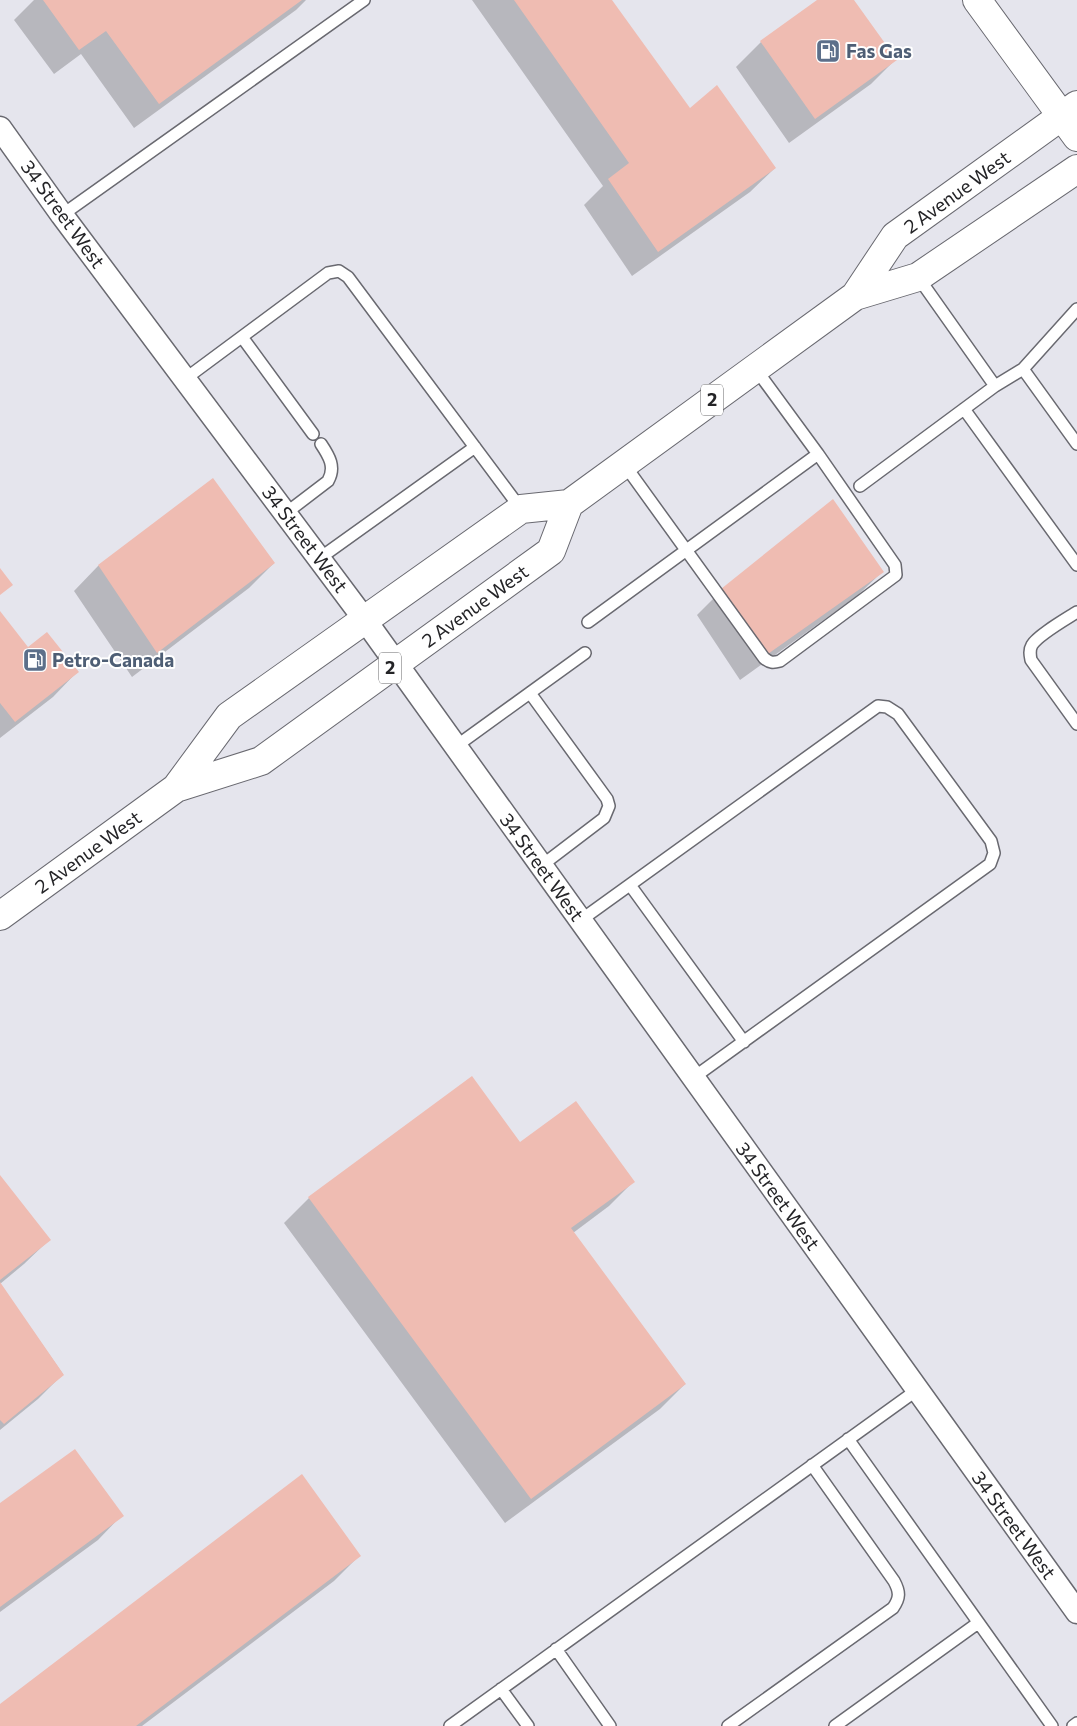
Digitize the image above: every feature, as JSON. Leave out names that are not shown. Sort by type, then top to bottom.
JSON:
[{"type":"main road","points":[[977,0],[1072,119]]},
{"type":"main road","name":"2 Avenue West","points":[[855,296],[895,236],[1072,119]]},
{"type":"main road","name":"2 Avenue West","points":[[0,916],[176,788],[228,716],[522,509],[569,504],[855,296],[918,276],[1077,169]]},
{"type":"main road","name":"2 Avenue West","points":[[176,788],[261,761],[396,664],[551,551],[569,504]]},
{"type":"street","name":"34 Street West","points":[[0,128],[62,215],[365,620],[1077,1612]]},
{"type":"lane","points":[[62,215],[364,0]]},
{"type":"lane","points":[[185,379],[328,274],[339,271],[348,277],[522,509]]},
{"type":"lane","points":[[918,276],[995,386]]},
{"type":"lane","points":[[860,486],[995,386],[1023,369],[1077,309]]},
{"type":"lane","points":[[242,336],[313,434]]},
{"type":"lane","points":[[624,464],[768,662],[774,663],[780,660],[866,599],[896,575],[895,565],[818,454],[755,368]]},
{"type":"lane","points":[[1023,369],[1077,444]]},
{"type":"lane","points":[[964,409],[1077,565]]},
{"type":"lane","points":[[286,513],[328,481],[332,474],[332,464],[321,444]]},
{"type":"lane","points":[[320,558],[475,447]]},
{"type":"lane","points":[[588,622],[818,454]]},
{"type":"lane","points":[[1077,612],[1036,640],[1031,646],[1030,652],[1031,660],[1077,724]]},
{"type":"lane","points":[[455,747],[585,653]]},
{"type":"lane","points":[[530,693],[607,799],[609,806],[604,818],[541,866]]},
{"type":"lane","points":[[581,920],[878,706],[888,707],[898,714],[990,841],[994,853],[990,864],[693,1078]]},
{"type":"lane","points":[[630,885],[744,1042]]},
{"type":"lane","points":[[450,1726],[917,1390]]},
{"type":"lane","points":[[848,1439],[1052,1726]]},
{"type":"lane","points":[[728,1726],[893,1608],[899,1600],[899,1591],[894,1581],[812,1465]]},
{"type":"lane","points":[[836,1726],[978,1623]]},
{"type":"lane","points":[[556,1649],[610,1726]]},
{"type":"lane","points":[[501,1689],[528,1726]]},
{"type":"lane","points":[[1073,1726],[1077,1723]]},
{"type":"building","points":[[43,0],[302,0],[159,104],[106,31],[79,50]]},
{"type":"building","points":[[514,0],[612,0],[690,108],[717,85],[776,168],[658,252],[608,179],[629,163]]},
{"type":"building","name":"Fas Gas","points":[[817,0],[854,0],[897,60],[815,119],[760,41]]},
{"type":"building","points":[[213,478],[275,563],[157,653],[98,565]]},
{"type":"building","points":[[833,499],[884,572],[765,656],[721,589]]},
{"type":"building","points":[[0,568],[13,585],[0,595]]},
{"type":"building","name":"Petro-Canada","points":[[0,611],[28,647],[47,632],[79,672],[15,722],[0,703]]},
{"type":"building","points":[[472,1076],[520,1142],[576,1101],[635,1182],[571,1228],[686,1384],[531,1499],[308,1197]]},
{"type":"building","points":[[0,1175],[51,1240],[0,1280]]},
{"type":"building","points":[[0,1282],[64,1375],[4,1424],[0,1420]]},
{"type":"building","points":[[75,1449],[124,1516],[0,1607],[0,1503]]},
{"type":"building","points":[[302,1474],[361,1556],[136,1726],[0,1726],[0,1704]]},
{"type":"place","name":"Fas Gas","points":[[828,51]]},
{"type":"place","name":"Petro-Canada","points":[[35,660]]}]
